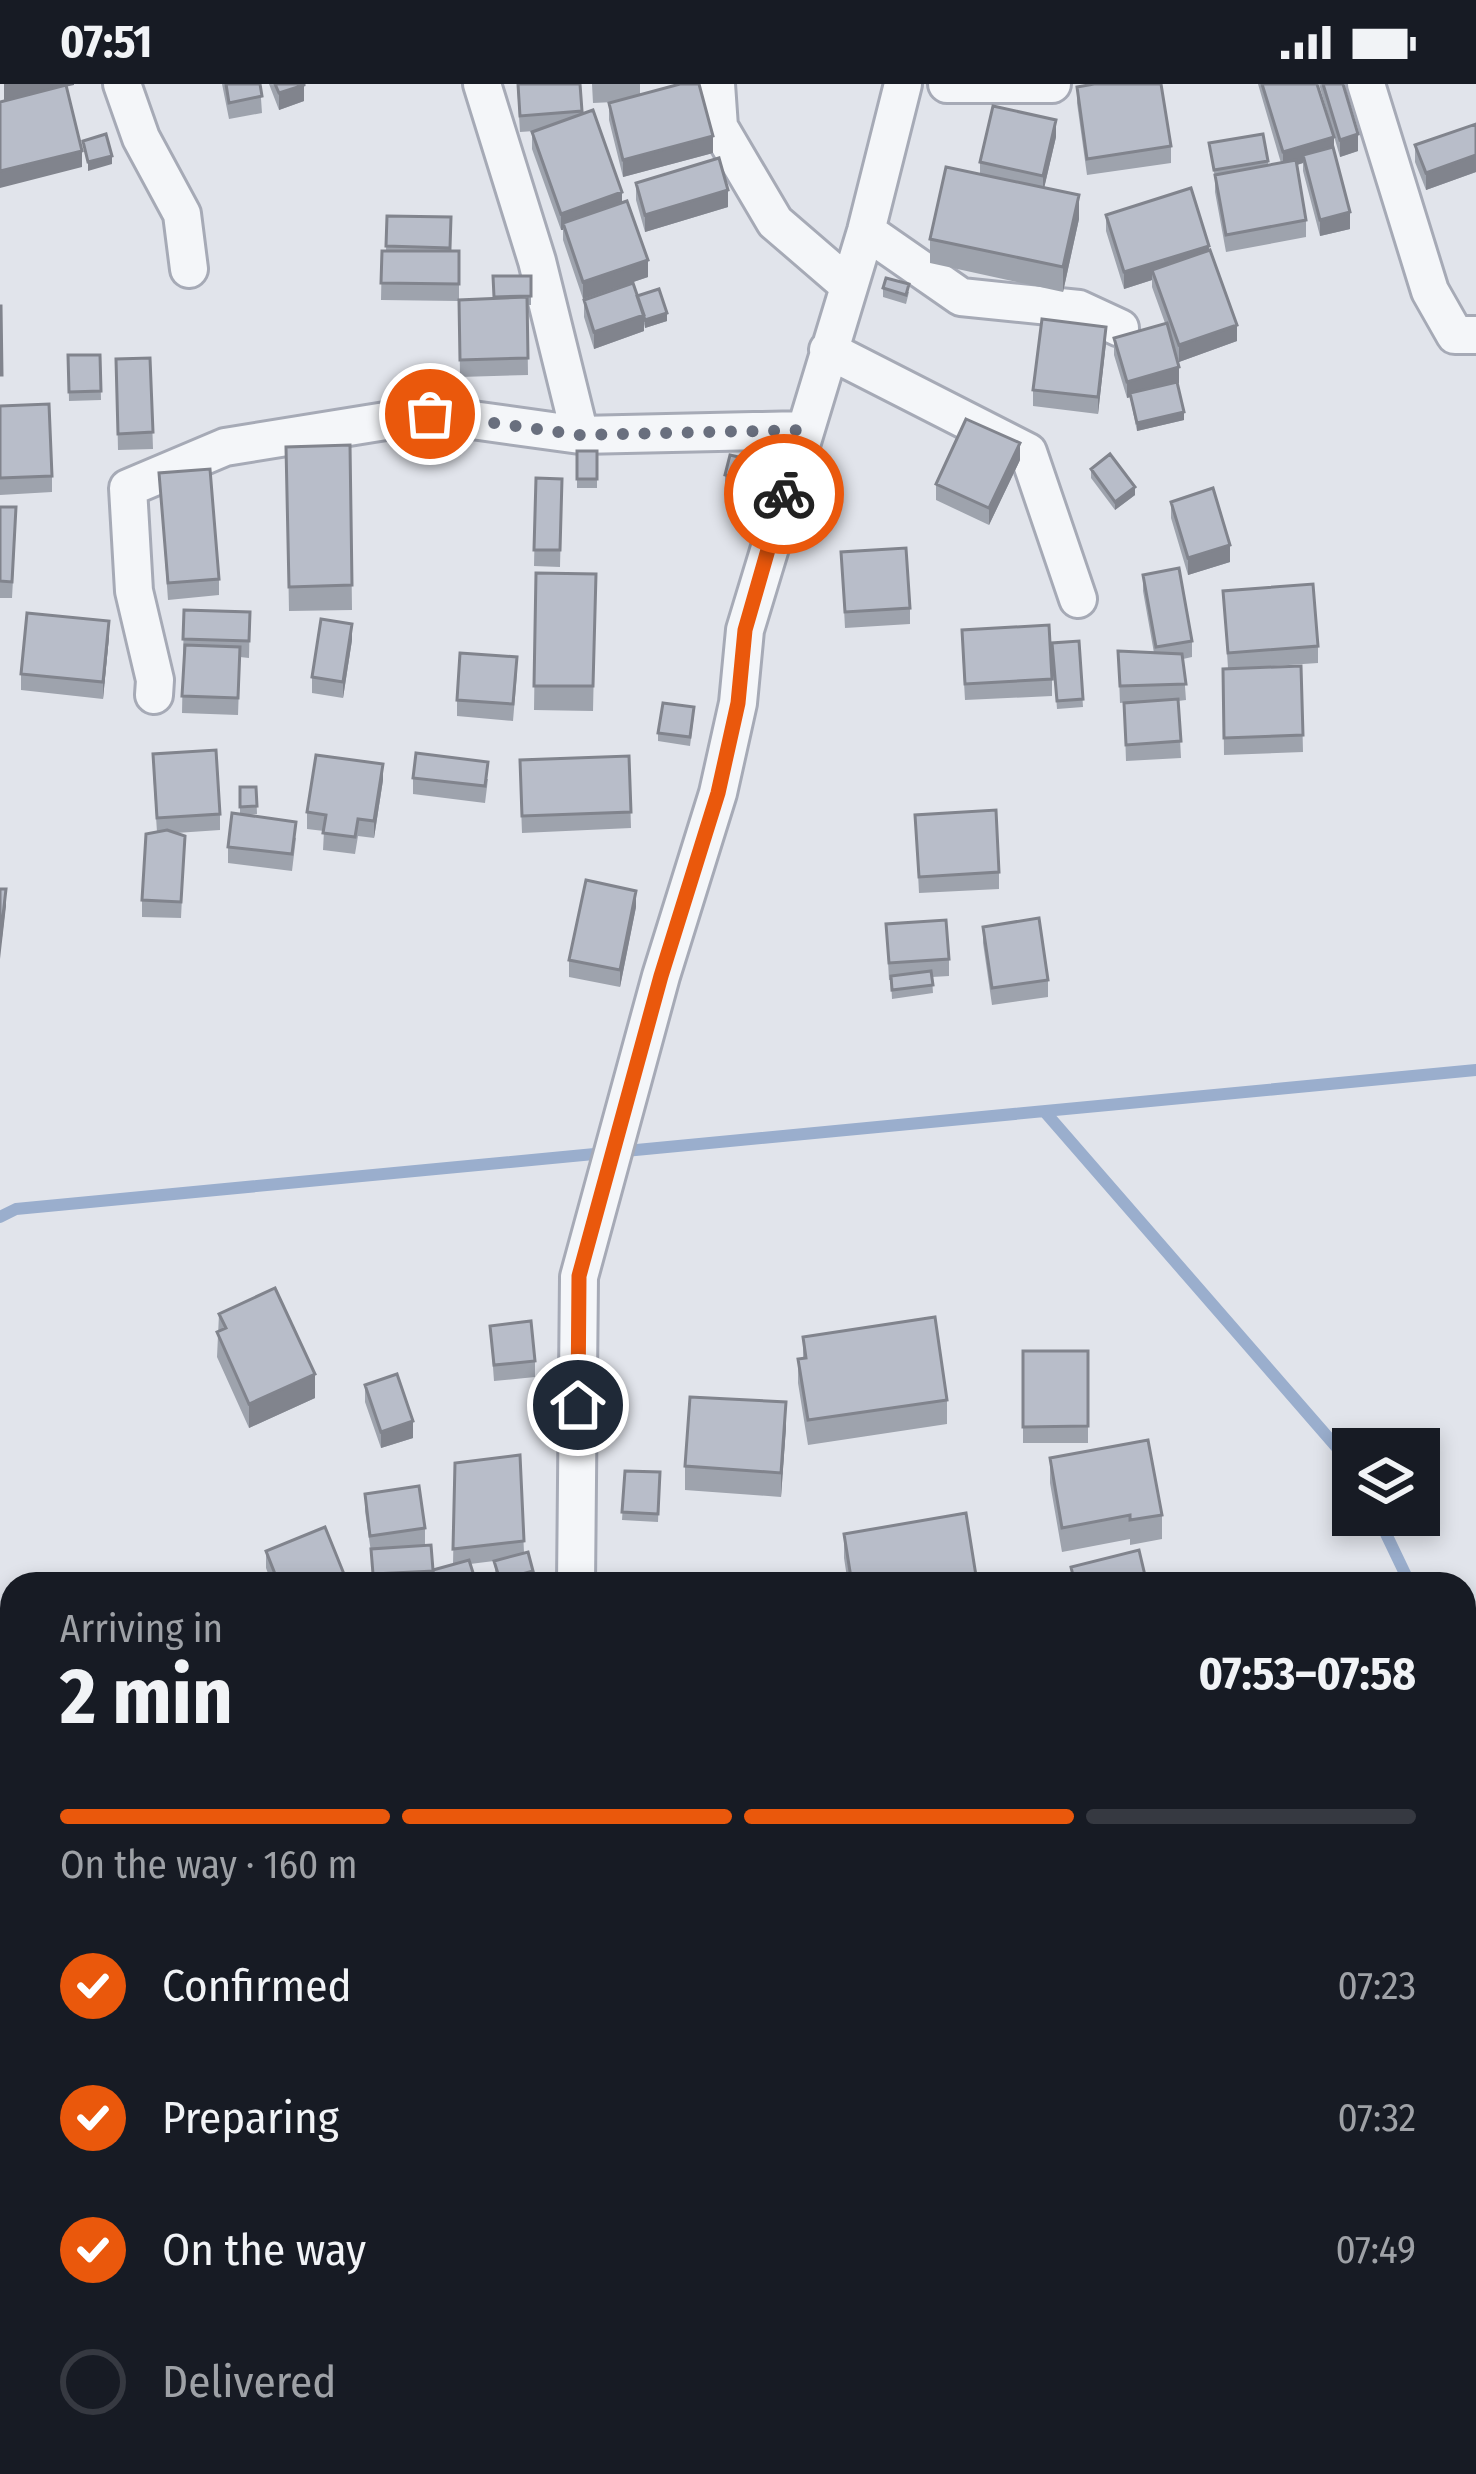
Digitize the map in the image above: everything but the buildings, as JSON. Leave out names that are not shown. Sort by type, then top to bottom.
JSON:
[{"type":"street","points":[[122,84],[141,138],[182,214],[189,269]]},
{"type":"street","points":[[482,84],[537,261],[580,435]]},
{"type":"street","points":[[716,84],[719,127],[775,222],[847,284]]},
{"type":"street","points":[[576,1572],[579,1276],[661,976],[718,793],[738,703],[745,630],[866,231],[903,84]]},
{"type":"street","points":[[947,84],[1052,84]]},
{"type":"street","points":[[1366,84],[1430,291],[1455,334],[1476,335]]},
{"type":"street","points":[[866,231],[961,297],[1079,309],[1120,328]]},
{"type":"street","points":[[827,350],[1028,452],[1078,599]]},
{"type":"street","points":[[154,695],[155,680],[134,591],[128,488],[225,447],[430,414],[580,435],[803,430]]},
{"type":"waterway","points":[[0,1217],[16,1209],[1476,1070]]},
{"type":"waterway","points":[[1045,1112],[1332,1442]]},
{"type":"waterway","points":[[1387,1536],[1404,1572]]},
{"type":"way so far","points":[[430,414],[580,435],[803,430],[784,494]]},
{"type":"route","points":[[578,1405],[579,1276],[661,976],[718,793],[738,703],[745,630],[784,494]]}]
